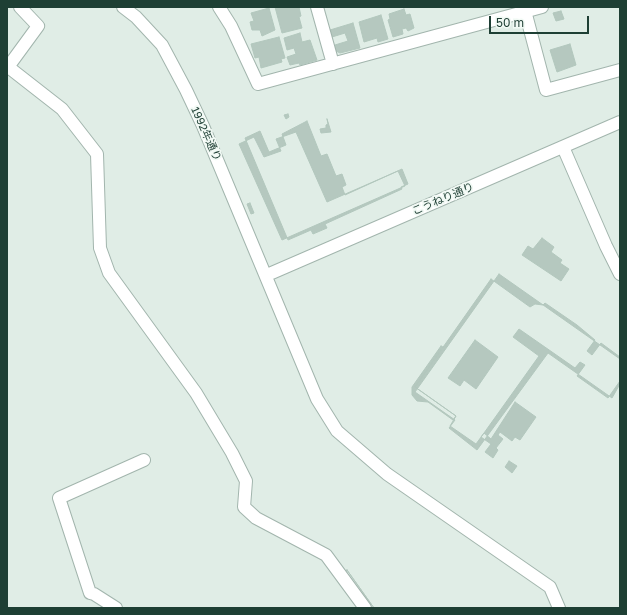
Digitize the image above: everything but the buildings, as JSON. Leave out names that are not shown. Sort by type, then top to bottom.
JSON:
[{"type":"street","points":[[20,7],[38,26],[8,67],[62,109],[97,154],[100,248],[109,273],[196,393],[232,453],[246,481],[244,507],[256,518],[326,555],[365,608]]},
{"type":"street","name":"1992年通り","points":[[123,7],[136,17],[162,45],[203,126],[267,275],[317,399],[337,432],[387,474],[550,587],[559,608]]},
{"type":"street","points":[[219,7],[231,26],[258,84],[524,9],[542,7]]},
{"type":"street","points":[[317,7],[333,64]]},
{"type":"street","points":[[524,9],[546,90],[620,70]]},
{"type":"street","name":"こうねり通り","points":[[267,275],[620,122]]},
{"type":"street","points":[[563,147],[606,246],[620,274]]},
{"type":"street","points":[[116,608],[90,593],[59,498],[144,460]]}]
